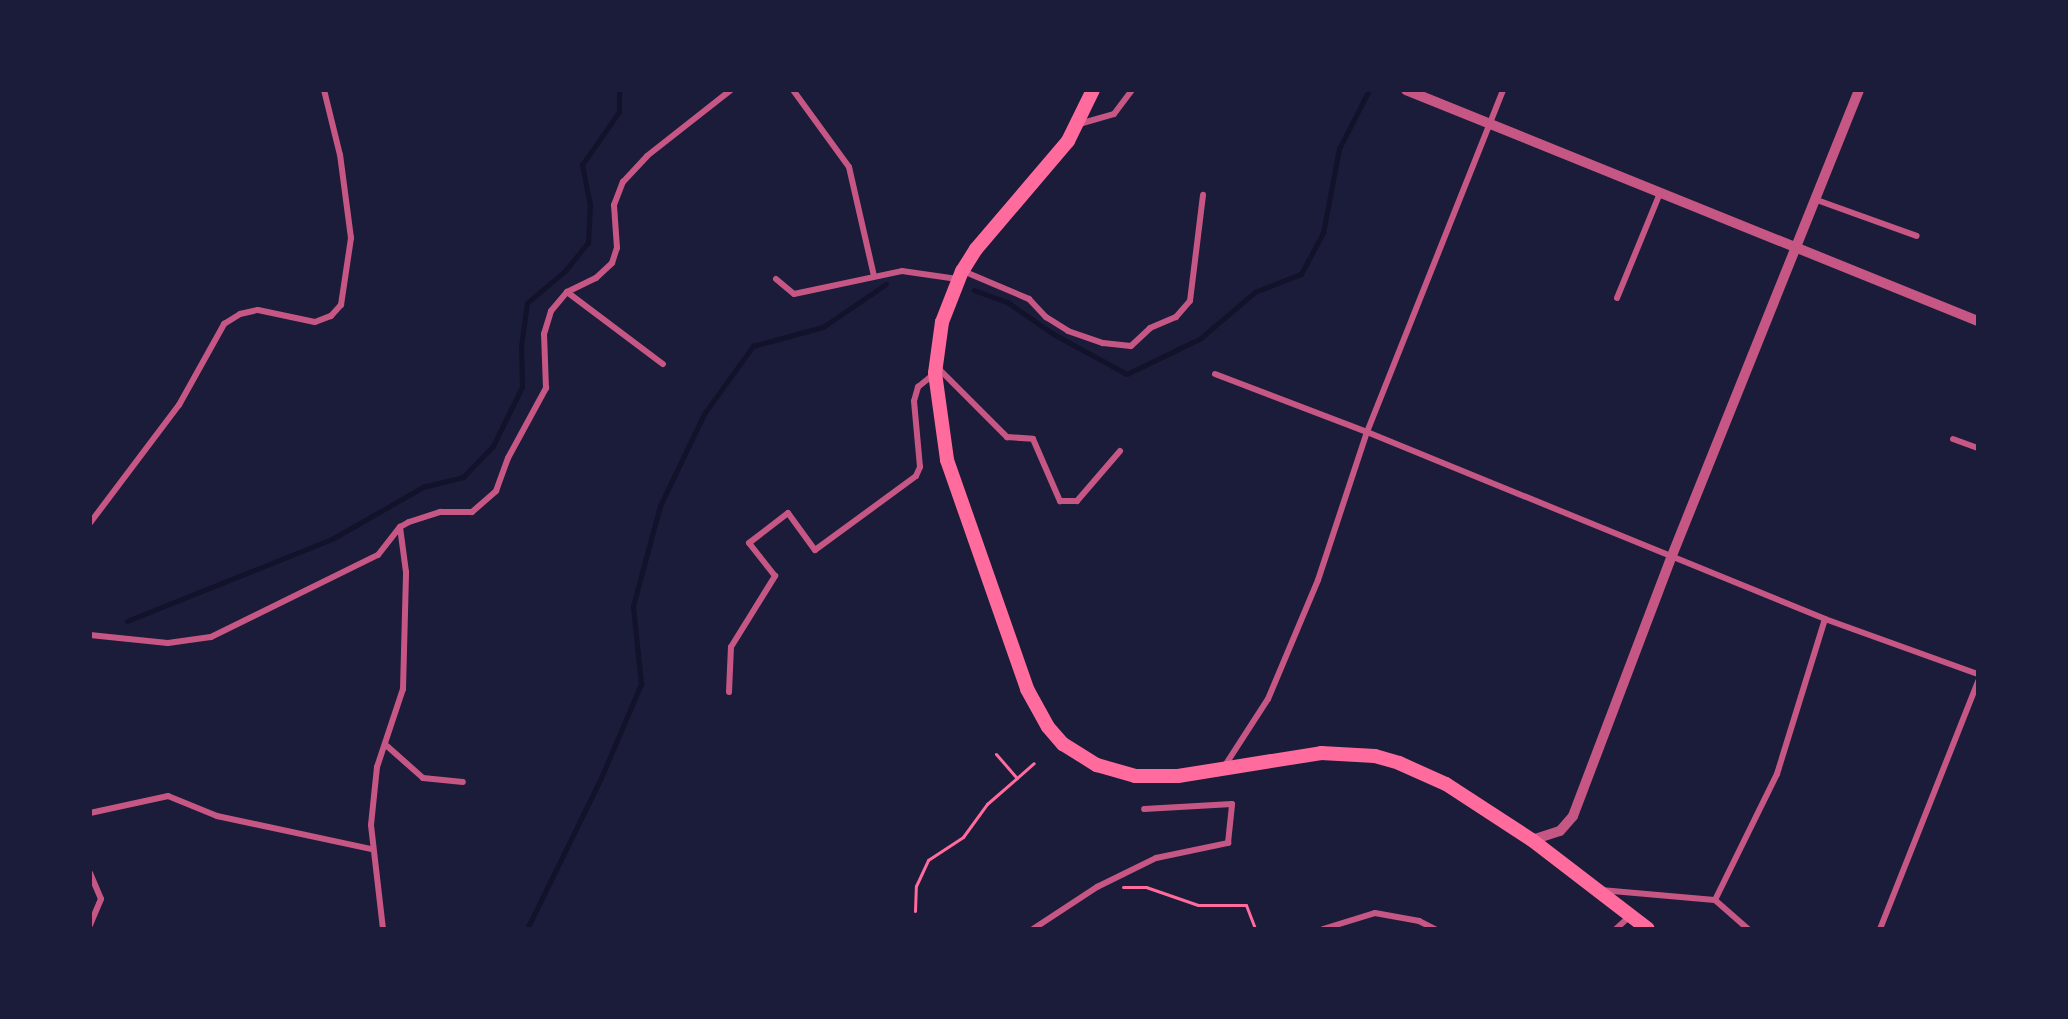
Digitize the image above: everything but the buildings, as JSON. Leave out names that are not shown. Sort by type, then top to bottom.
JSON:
[{"type":"main road","points":[[1093,90],[1079,124],[960,275],[942,322],[935,369],[940,430],[947,460],[1028,689],[1048,727],[1063,744],[1116,772],[1156,777],[1293,755],[1375,756],[1446,784],[1532,840],[1632,914],[1648,929]]},
{"type":"street","points":[[90,523],[179,405],[224,324],[240,314],[258,310],[315,322],[331,316],[340,305],[351,238],[340,155],[324,90]]},
{"type":"street","points":[[90,635],[168,644],[230,631],[378,555],[399,527],[440,512],[472,512],[496,491],[508,458],[546,388],[544,334],[551,311],[567,292],[596,278],[612,263],[617,248],[614,205],[623,182],[647,156],[732,90]]},
{"type":"street","points":[[793,90],[849,167],[874,276]]},
{"type":"street","points":[[1079,124],[1114,114],[1132,90]]},
{"type":"street","points":[[1406,90],[1978,321]]},
{"type":"street","points":[[1223,768],[1268,699],[1318,580],[1367,432],[1503,90]]},
{"type":"street","points":[[1532,840],[1560,831],[1573,816],[1671,558],[1859,90]]},
{"type":"street","points":[[1617,298],[1660,193]]},
{"type":"street","points":[[776,279],[794,294],[874,276],[912,271],[960,275],[1029,299],[1046,317],[1068,331],[1103,343],[1131,346],[1150,328],[1176,317],[1190,301],[1203,195]]},
{"type":"street","points":[[1814,200],[1917,236]]},
{"type":"street","points":[[567,292],[663,364]]},
{"type":"street","points":[[729,692],[731,647],[775,576],[749,543],[788,513],[815,550],[916,476],[920,467],[914,401],[918,387],[935,369],[1008,437],[1033,439],[1060,501],[1077,501],[1120,451]]},
{"type":"street","points":[[1215,374],[1367,432],[1825,619],[1978,674]]},
{"type":"street","points":[[1953,439],[1978,448]]},
{"type":"street","points":[[383,929],[371,849],[377,767],[387,746],[403,689],[406,572],[399,527]]},
{"type":"street","points":[[1715,900],[1778,774],[1825,619]]},
{"type":"street","points":[[1880,929],[1978,681]]},
{"type":"street","points":[[387,746],[423,778],[463,782]]},
{"type":"street","points":[[90,813],[168,796],[217,816],[371,849]]},
{"type":"street","points":[[1033,929],[1097,886],[1156,858],[1226,844],[1232,804],[1144,809]]},
{"type":"street","points":[[90,873],[101,899],[90,925]]},
{"type":"street","points":[[1600,890],[1715,900],[1748,929]]},
{"type":"street","points":[[1323,929],[1375,913],[1419,921],[1435,929]]},
{"type":"street","points":[[1616,929],[1632,914]]},
{"type":"path","points":[[996,754],[1017,778]]},
{"type":"path","points":[[915,911],[916,886],[928,860],[963,837],[987,804],[1034,763]]},
{"type":"path","points":[[1097,886],[1146,887],[1198,905],[1246,905],[1256,929]]},
{"type":"waterway","points":[[127,621],[334,538],[423,487],[463,477],[493,446],[522,387],[521,347],[527,303],[565,271],[588,243],[590,205],[582,165],[619,112],[619,90]]},
{"type":"waterway","points":[[974,290],[1009,303],[1052,333],[1127,374],[1201,338],[1255,292],[1301,274],[1323,233],[1339,149],[1369,90]]},
{"type":"waterway","points":[[527,929],[601,778],[641,684],[633,606],[660,506],[704,414],[753,346],[823,327],[886,284]]}]
